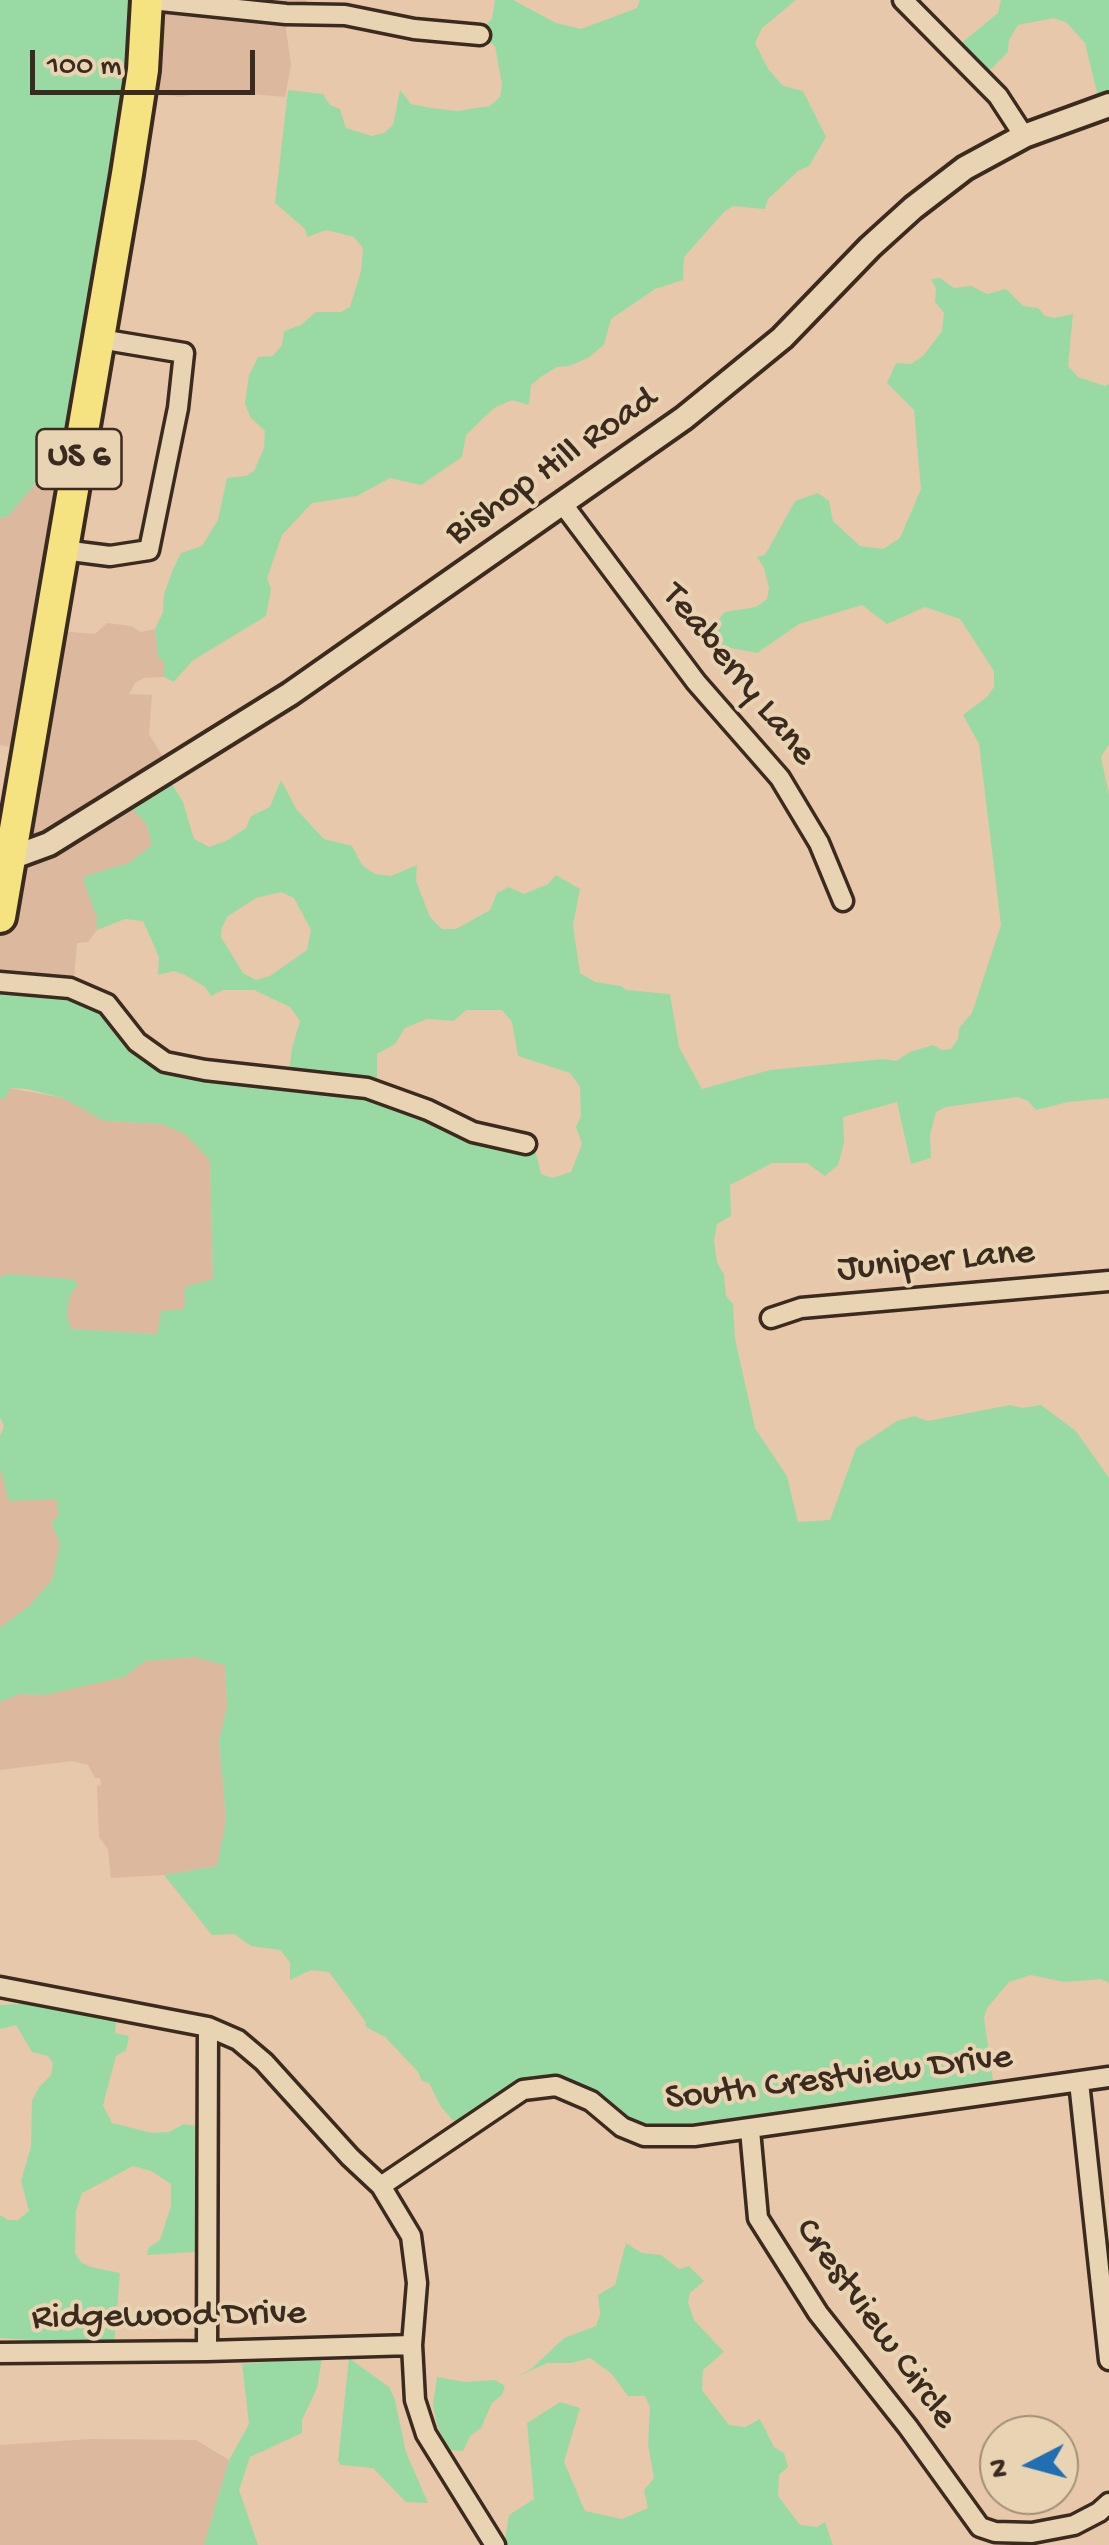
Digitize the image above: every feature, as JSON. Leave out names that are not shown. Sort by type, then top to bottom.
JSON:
[{"type":"highway","name":"US 6","points":[[0,917],[100,339],[143,70],[149,0]]},
{"type":"street","points":[[149,0],[286,14],[344,15],[414,29],[480,36]]},
{"type":"street","points":[[903,0],[998,96],[1024,136]]},
{"type":"street","name":"Bishop Hill Road","points":[[11,858],[49,844],[272,706],[684,418],[782,338],[870,247],[965,168],[1024,136],[1109,105]]},
{"type":"street","points":[[63,550],[110,556],[149,550],[178,408],[184,353],[100,339]]},
{"type":"street","name":"Teaberry Lane","points":[[562,503],[696,682],[780,778],[819,843],[843,901]]},
{"type":"street","points":[[0,982],[70,988],[107,1004],[137,1042],[166,1062],[367,1088],[428,1110],[473,1132],[526,1144]]},
{"type":"street","name":"Juniper Lane","points":[[771,1318],[801,1308],[1109,1281]]},
{"type":"street","points":[[0,1986],[208,2028],[238,2040],[264,2062],[381,2186],[412,2236],[417,2283],[412,2345],[414,2400],[426,2434],[494,2545]]},
{"type":"street","points":[[207,2352],[208,2028]]},
{"type":"street","name":"South Crestview Drive","points":[[381,2186],[523,2090],[556,2086],[591,2100],[622,2127],[644,2136],[750,2130],[1109,2077]]},
{"type":"street","points":[[1079,2082],[1109,2360]]},
{"type":"street","name":"Crestview Circle","points":[[750,2130],[758,2218],[818,2314],[908,2428],[980,2536],[995,2532],[1032,2534],[1074,2525],[1109,2503]]},
{"type":"street","name":"Ridgewood Drive","points":[[0,2352],[207,2352],[412,2345]]},
{"type":"shaded area","points":[[150,0],[307,0],[305,12],[284,16],[291,65],[285,97],[208,90],[182,97],[139,92]]},
{"type":"shaded area","points":[[36,483],[72,484],[48,630],[95,634],[107,623],[131,626],[141,632],[155,629],[158,656],[164,662],[164,677],[144,678],[135,683],[129,694],[152,695],[149,734],[168,765],[147,825],[152,845],[129,863],[83,879],[97,918],[97,930],[88,942],[77,943],[73,988],[0,981],[0,908],[24,750],[0,745],[0,518],[7,517]]},
{"type":"shaded area","points":[[9,1088],[63,1098],[104,1121],[162,1124],[185,1134],[210,1160],[213,1280],[157,1334],[71,1329],[67,1316],[69,1296],[77,1285],[8,1274],[0,1277],[0,1098],[5,1099]]},
{"type":"shaded area","points":[[0,1468],[10,1501],[56,1498],[59,1515],[51,1523],[60,1543],[52,1580],[29,1606],[0,1628]]},
{"type":"shaded area","points":[[194,1657],[225,1665],[227,1706],[219,1741],[226,1819],[217,1866],[111,1878],[108,1849],[99,1837],[100,1778],[95,1778],[88,1765],[72,1761],[0,1770],[0,1702],[20,1694],[44,1695],[124,1677],[145,1661]]},
{"type":"shaded area","points":[[90,2439],[196,2440],[229,2460],[204,2545],[0,2545],[0,2445]]},
{"type":"green space","points":[[0,0],[150,0],[72,484],[36,483],[7,517],[0,518]]},
{"type":"green space","points":[[495,0],[513,0],[556,23],[581,29],[637,8],[640,0],[796,0],[762,28],[755,43],[768,69],[783,86],[803,91],[826,137],[809,166],[798,171],[768,199],[765,209],[733,206],[724,212],[684,257],[683,280],[655,289],[611,319],[604,345],[588,358],[542,376],[531,385],[529,405],[512,400],[494,408],[466,435],[462,457],[421,485],[390,478],[357,496],[312,503],[282,535],[267,578],[271,589],[266,616],[192,661],[174,682],[164,677],[155,629],[173,569],[181,553],[202,546],[218,520],[227,478],[254,471],[264,448],[265,431],[250,417],[245,403],[249,375],[258,357],[273,356],[282,345],[284,331],[301,325],[316,312],[341,312],[350,307],[361,271],[363,248],[354,237],[326,230],[307,237],[305,229],[275,203],[288,90],[323,94],[330,105],[340,109],[346,128],[372,136],[393,125],[400,90],[411,104],[431,108],[457,111],[490,106],[500,97],[502,85],[495,46],[478,32],[492,19]]},
{"type":"green space","points":[[1001,0],[1109,0],[1109,104],[1100,105],[1085,43],[1067,23],[1054,18],[1018,25],[1009,40],[1008,52],[983,77],[959,45],[998,13]]},
{"type":"green space","points":[[940,278],[954,288],[971,286],[987,294],[1006,289],[1023,306],[1038,308],[1045,316],[1073,314],[1068,366],[1078,377],[1109,384],[1109,744],[1101,757],[1109,795],[1109,1098],[1036,1110],[1018,1097],[946,1107],[936,1112],[930,1135],[931,1158],[911,1164],[897,1102],[843,1117],[844,1143],[838,1165],[825,1176],[807,1163],[772,1163],[730,1185],[731,1216],[717,1224],[714,1241],[726,1296],[733,1304],[735,1339],[755,1428],[787,1476],[798,1522],[830,1520],[856,1448],[897,1421],[914,1416],[928,1421],[1010,1405],[1041,1405],[1076,1431],[1109,1478],[1109,1983],[1101,1979],[1064,1982],[1031,1975],[1009,1982],[987,2008],[984,2018],[995,2094],[643,2134],[558,2090],[529,2093],[467,2136],[441,2107],[429,2083],[422,2081],[385,2037],[366,2027],[329,1972],[311,1970],[290,1980],[290,1962],[280,1950],[251,1946],[234,1934],[212,1935],[164,1875],[217,1866],[226,1819],[219,1741],[227,1706],[225,1665],[194,1657],[145,1661],[124,1677],[44,1695],[20,1694],[0,1702],[0,1628],[29,1606],[52,1580],[60,1543],[51,1523],[59,1515],[56,1499],[9,1501],[0,1468],[0,1436],[4,1426],[0,1417],[0,1277],[8,1274],[72,1279],[78,1284],[69,1297],[67,1316],[71,1329],[157,1334],[161,1311],[184,1309],[185,1287],[213,1279],[210,1160],[185,1134],[162,1124],[104,1121],[63,1098],[27,1089],[10,1088],[5,1099],[0,1098],[0,981],[102,1002],[163,1061],[288,1079],[300,1021],[290,1007],[254,990],[223,990],[211,996],[205,987],[185,975],[174,971],[158,975],[159,957],[143,921],[125,919],[97,930],[97,918],[83,879],[129,863],[152,845],[147,825],[123,799],[164,771],[183,802],[194,839],[209,847],[246,828],[251,816],[270,807],[281,780],[297,810],[324,839],[352,846],[362,865],[375,874],[391,876],[417,865],[416,881],[430,917],[442,929],[456,929],[490,910],[497,893],[509,887],[524,894],[548,884],[556,875],[580,889],[573,925],[580,973],[595,982],[626,990],[670,994],[679,1047],[702,1089],[770,1070],[896,1061],[933,1045],[951,1049],[959,1028],[972,1013],[1001,925],[979,744],[963,715],[987,697],[994,687],[994,671],[960,619],[925,607],[887,624],[862,605],[799,624],[757,653],[714,645],[714,624],[725,612],[756,607],[767,599],[769,588],[757,557],[765,555],[795,501],[818,493],[829,501],[833,521],[860,546],[883,549],[900,538],[921,489],[914,410],[887,383],[896,363],[911,364],[923,356],[942,331],[944,313],[935,302],[936,288],[931,279]],"holes":[[[281,892],[294,898],[311,930],[307,950],[270,976],[256,980],[243,973],[221,937],[222,927],[228,916],[256,898]],[[466,1010],[502,1010],[512,1022],[518,1056],[570,1073],[580,1087],[581,1116],[576,1127],[582,1144],[571,1172],[552,1178],[541,1174],[535,1149],[377,1090],[377,1054],[395,1044],[405,1028],[427,1019],[454,1021]]]},
{"type":"green space","points":[[36,2003],[116,2021],[115,2033],[129,2036],[126,2050],[116,2056],[103,2105],[112,2123],[152,2133],[169,2132],[184,2124],[214,2129],[209,2251],[147,2255],[149,2247],[160,2240],[171,2206],[171,2184],[151,2171],[133,2166],[82,2193],[76,2211],[75,2253],[91,2267],[120,2273],[114,2345],[0,2338],[0,2215],[18,2220],[29,2211],[21,2181],[31,2147],[32,2101],[51,2075],[53,2063],[48,2056],[32,2052],[16,2025],[0,2029],[0,2005]]},
{"type":"green space","points":[[626,2243],[642,2253],[661,2255],[679,2269],[689,2266],[704,2281],[690,2293],[688,2302],[694,2320],[724,2352],[703,2370],[702,2390],[729,2425],[745,2427],[760,2419],[774,2447],[784,2453],[788,2467],[779,2475],[778,2496],[800,2525],[817,2527],[825,2522],[833,2545],[504,2545],[509,2515],[534,2499],[527,2423],[560,2402],[580,2408],[564,2462],[585,2511],[622,2519],[648,2508],[644,2490],[654,2478],[648,2444],[650,2407],[645,2396],[628,2396],[611,2373],[590,2358],[547,2363],[517,2377],[564,2338],[596,2326],[600,2314],[598,2295],[615,2285]]},
{"type":"green space","points":[[322,2358],[317,2388],[302,2420],[302,2433],[250,2457],[239,2490],[258,2545],[204,2545],[229,2460],[249,2424],[242,2364]]},
{"type":"green space","points":[[349,2358],[389,2387],[406,2452],[428,2503],[406,2502],[373,2468],[341,2465],[338,2461]]},
{"type":"green space","points":[[437,2377],[465,2382],[495,2380],[505,2386],[463,2451],[449,2450],[437,2425],[433,2405]]}]
